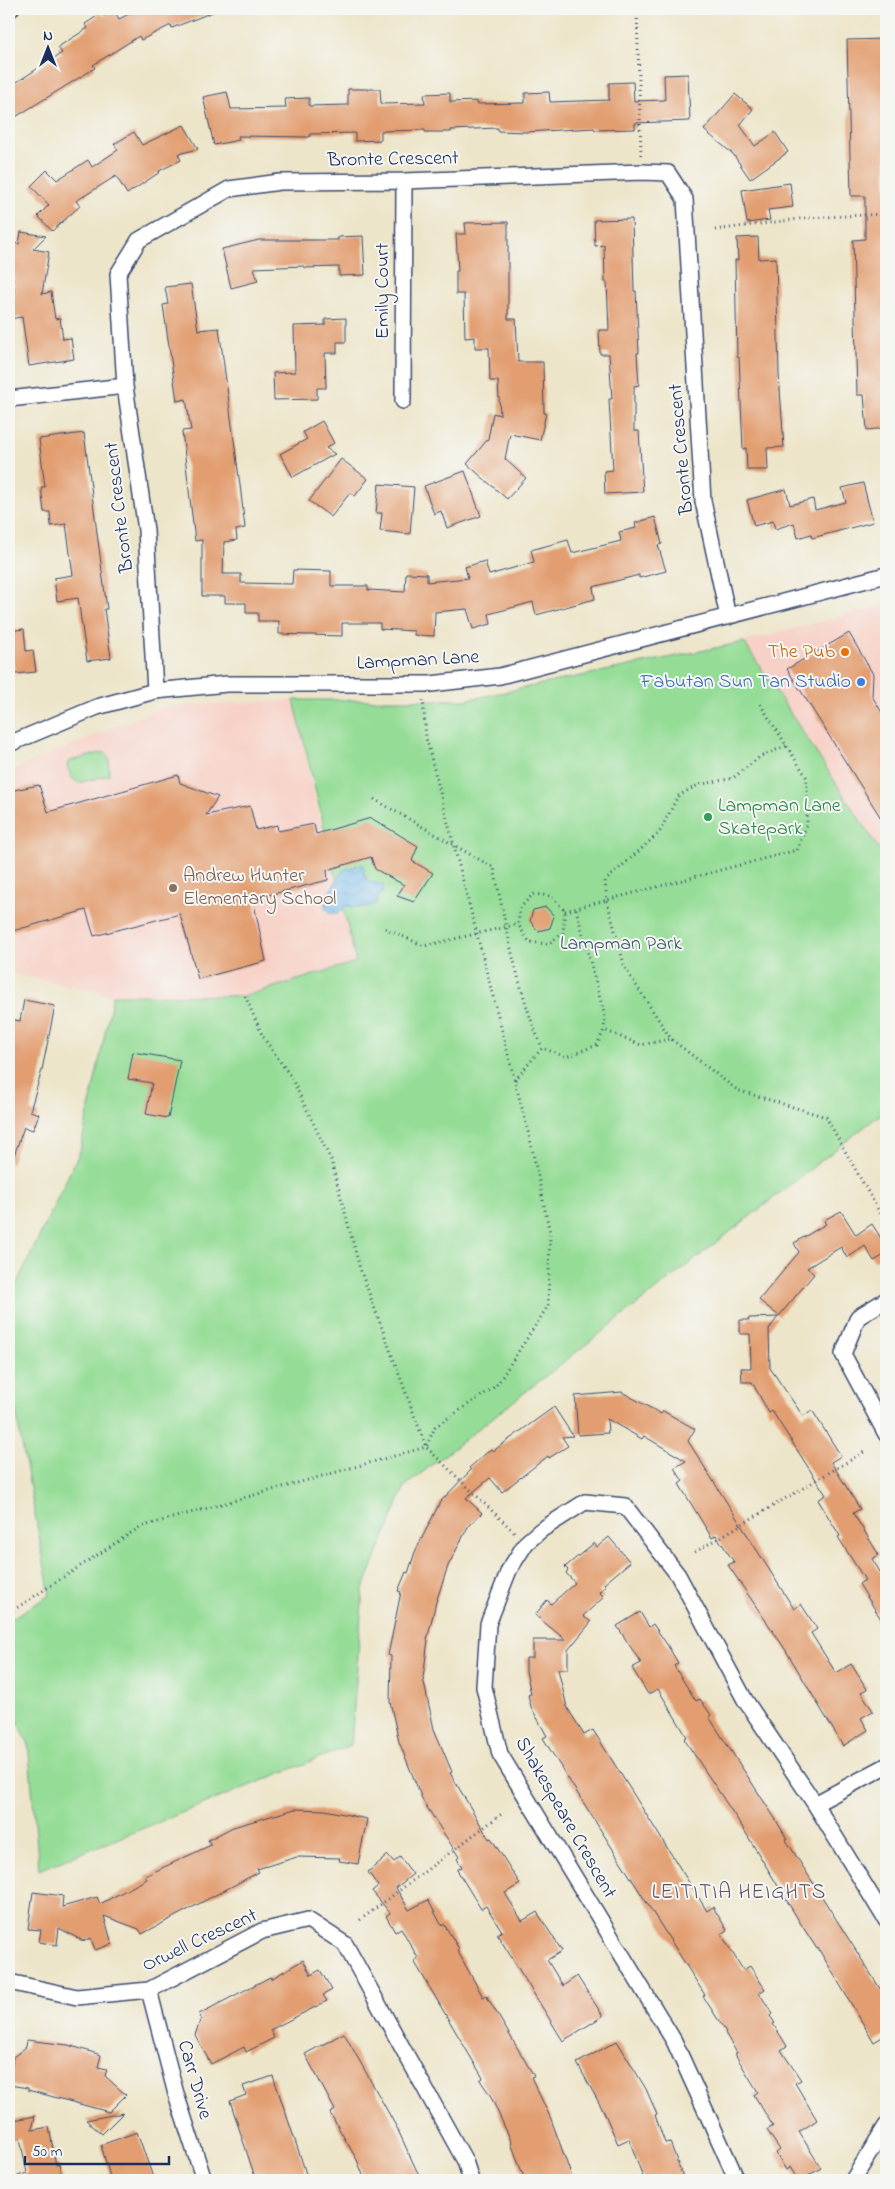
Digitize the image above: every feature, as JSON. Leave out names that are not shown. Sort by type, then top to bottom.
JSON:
[{"type":"street","name":"Bronte Crescent","points":[[155,691],[146,530],[125,386],[118,274],[139,240],[229,189],[280,182],[404,181],[642,172],[668,173],[685,199],[704,502],[728,617]]},
{"type":"street","name":"Emily Court","points":[[403,401],[404,181]]},
{"type":"street","points":[[9,399],[125,386]]},
{"type":"street","name":"Lampman Lane","points":[[9,744],[97,707],[155,691],[227,684],[422,684],[500,676],[886,575]]},
{"type":"street","points":[[886,1300],[858,1317],[843,1354],[886,1434]]},
{"type":"street","name":"Shakespeare Crescent","points":[[736,2180],[674,2041],[500,1754],[484,1687],[488,1624],[509,1570],[526,1544],[541,1530],[584,1502],[625,1506],[678,1575],[745,1700],[815,1804],[886,1920]]},
{"type":"street","points":[[815,1804],[886,1766]]},
{"type":"street","name":"Orwell Crescent","points":[[9,1982],[77,1997],[149,1990],[262,1931],[308,1920],[345,1944],[465,2161],[471,2180]]},
{"type":"street","name":"Carr Drive","points":[[149,1990],[176,2094],[204,2180]]},
{"type":"street","points":[[853,2180],[886,2126]]},
{"type":"path","points":[[637,9],[642,172]]},
{"type":"path","points":[[715,230],[806,218],[886,214]]},
{"type":"path","points":[[9,1613],[140,1528],[426,1447],[435,1427],[496,1386],[548,1306],[550,1233],[530,1139],[475,934],[426,738],[422,684]]},
{"type":"path","points":[[565,911],[797,850],[807,824],[807,778],[760,704]]},
{"type":"path","points":[[786,746],[761,756],[734,778],[698,785],[678,796],[659,833],[605,881],[607,901],[625,968],[671,1039],[737,1090],[826,1117],[886,1224]]},
{"type":"path","points":[[374,799],[494,868],[506,927],[530,1020],[542,1048],[566,1057],[597,1045],[604,1030],[605,1017],[576,909]]},
{"type":"path","points":[[533,894],[551,896],[565,911],[564,933],[548,944],[529,942],[518,924],[520,908],[533,894]]},
{"type":"path","points":[[384,928],[424,946],[518,924]]},
{"type":"path","points":[[245,996],[263,1037],[291,1077],[331,1160],[360,1269],[426,1447],[526,1544]]},
{"type":"path","points":[[604,1030],[641,1045],[671,1039]]},
{"type":"path","points":[[514,1081],[542,1048]]},
{"type":"path","points":[[695,1552],[864,1452]]},
{"type":"path","points":[[360,1920],[503,1813]]},
{"type":"shaded area","points":[[886,604],[886,860],[744,642]]},
{"type":"shaded area","name":"Andrew Hunter Elementary School","points":[[294,700],[318,814],[356,962],[245,996],[113,995],[9,973],[9,771],[163,707]]},
{"type":"green space","name":"Lampman Park","points":[[744,642],[886,860],[886,1110],[405,1486],[363,1590],[351,1745],[39,1870],[28,1742],[9,1704],[9,1620],[50,1595],[9,1375],[9,1300],[80,1151],[113,995],[245,996],[356,962],[294,700],[466,700]]},
{"type":"green space","points":[[104,752],[109,758],[109,775],[78,783],[72,778],[67,766],[70,761]]},
{"type":"water","points":[[363,864],[365,876],[369,882],[383,885],[383,893],[379,895],[376,904],[366,908],[347,906],[338,913],[330,913],[325,908],[325,899],[343,870]]},
{"type":"building","points":[[139,9],[218,10],[172,28],[171,25],[141,40],[139,36],[93,65],[95,68],[9,121],[9,87],[62,53],[58,47],[88,28],[85,24],[102,13],[104,16],[114,10],[119,19]]},
{"type":"building","points":[[886,39],[886,428],[867,430],[864,395],[857,395],[853,240],[865,239],[865,196],[851,196],[847,40]]},
{"type":"building","points":[[688,74],[690,121],[635,123],[635,129],[595,130],[594,128],[526,132],[498,131],[498,128],[451,130],[451,132],[425,132],[425,130],[381,131],[381,140],[355,141],[355,133],[310,134],[310,137],[238,136],[239,140],[214,145],[203,97],[227,92],[231,109],[286,108],[285,99],[309,98],[309,106],[348,105],[348,89],[380,89],[381,104],[425,103],[424,94],[450,93],[450,102],[477,101],[477,104],[525,103],[525,93],[549,92],[550,102],[609,100],[609,83],[633,82],[634,101],[665,100],[664,75]]},
{"type":"building","points":[[735,94],[753,109],[740,125],[755,146],[775,132],[788,152],[750,179],[733,154],[704,130]]},
{"type":"building","points":[[184,125],[198,149],[178,154],[181,160],[159,171],[127,194],[116,176],[76,201],[80,206],[52,231],[38,216],[49,205],[31,186],[47,170],[57,180],[88,160],[92,167],[118,150],[114,144],[134,132],[142,145]]},
{"type":"building","points":[[790,183],[793,207],[768,210],[770,220],[747,223],[742,190]]},
{"type":"building","points":[[632,219],[634,291],[636,291],[639,353],[637,353],[639,385],[634,386],[634,431],[639,431],[643,492],[605,494],[604,471],[613,470],[609,399],[612,399],[609,354],[600,354],[599,330],[609,330],[604,245],[595,246],[594,220]]},
{"type":"building","points":[[508,222],[508,319],[516,319],[518,362],[543,362],[544,413],[546,413],[540,440],[510,434],[505,459],[526,478],[507,499],[467,464],[488,439],[493,413],[500,415],[498,381],[490,381],[489,348],[475,348],[475,337],[465,338],[464,294],[456,294],[456,271],[458,271],[456,234],[466,234],[465,223]]},
{"type":"building","points":[[21,232],[46,236],[33,249],[49,252],[42,294],[51,292],[55,319],[60,318],[63,339],[71,338],[74,359],[29,366],[22,317],[9,319],[9,296],[15,295],[11,266],[9,266],[9,242],[19,244]]},
{"type":"building","points":[[363,236],[365,275],[339,276],[339,267],[254,268],[258,281],[231,288],[222,249],[259,240],[338,240],[338,237]]},
{"type":"building","points":[[758,237],[759,259],[776,258],[779,375],[784,447],[767,448],[768,470],[747,470],[746,448],[743,449],[739,357],[737,357],[735,260],[738,260],[737,238]]},
{"type":"building","points":[[191,284],[198,330],[219,328],[245,528],[236,530],[237,540],[224,542],[223,574],[241,574],[241,583],[292,584],[293,570],[331,571],[331,586],[368,586],[368,590],[405,592],[406,573],[427,574],[427,582],[468,578],[465,567],[485,561],[489,575],[534,562],[531,550],[568,540],[572,553],[621,541],[619,532],[636,528],[635,523],[655,517],[662,544],[658,545],[666,571],[639,578],[639,575],[593,587],[595,599],[536,615],[533,602],[489,614],[491,624],[473,629],[467,609],[435,612],[434,636],[414,635],[414,631],[380,629],[380,623],[342,623],[342,636],[279,634],[279,621],[258,621],[258,613],[246,613],[246,603],[225,603],[225,596],[202,596],[202,540],[195,541],[182,431],[191,430],[186,399],[177,401],[163,305],[168,304],[165,287]]},
{"type":"building","points":[[346,318],[346,342],[337,342],[337,353],[325,353],[326,388],[317,388],[317,399],[274,400],[273,373],[295,372],[294,326],[325,325],[325,319]]},
{"type":"building","points":[[322,421],[334,443],[326,448],[335,454],[293,477],[280,454],[307,439],[303,432]]},
{"type":"building","points":[[84,433],[107,609],[104,609],[111,658],[87,661],[78,598],[57,601],[54,578],[73,575],[66,524],[51,526],[50,512],[44,512],[41,487],[45,487],[39,439]]},
{"type":"building","points":[[341,459],[368,479],[355,496],[350,493],[331,517],[309,501]]},
{"type":"building","points":[[465,471],[481,516],[447,528],[441,511],[434,514],[424,486]]},
{"type":"building","points":[[863,483],[873,522],[812,538],[811,534],[798,538],[794,523],[775,529],[773,521],[754,526],[747,500],[786,489],[790,505],[813,499],[815,510],[846,502],[842,488]]},
{"type":"building","points":[[379,484],[414,487],[410,534],[380,531],[382,513],[376,513]]},
{"type":"building","points":[[24,629],[26,651],[33,650],[36,672],[15,674],[13,660],[9,661],[9,631]]},
{"type":"building","points":[[849,633],[873,674],[872,696],[886,719],[886,826],[787,669]]},
{"type":"building","points":[[178,775],[180,783],[218,797],[206,815],[250,806],[256,830],[277,825],[278,831],[314,824],[316,834],[371,818],[418,846],[412,861],[433,873],[414,902],[397,896],[404,885],[375,869],[371,857],[327,870],[328,880],[253,899],[266,961],[198,979],[180,914],[94,936],[86,910],[9,932],[9,791],[39,785],[48,812]]},
{"type":"building","points":[[546,907],[554,916],[550,928],[538,931],[530,921],[533,910]]},
{"type":"building","points":[[24,1000],[55,1006],[42,1070],[30,1111],[39,1114],[33,1130],[24,1127],[11,1164],[9,1164],[9,1019],[20,1021]]},
{"type":"building","points":[[133,1052],[180,1060],[168,1118],[146,1114],[152,1083],[128,1079]]},
{"type":"building","points":[[841,1211],[856,1235],[872,1224],[886,1246],[886,1254],[874,1261],[865,1246],[847,1258],[841,1247],[807,1268],[814,1274],[779,1316],[759,1300],[799,1252],[794,1243],[826,1224],[824,1221],[826,1219]]},
{"type":"building","points":[[778,1317],[769,1329],[770,1368],[803,1416],[812,1410],[841,1456],[831,1462],[860,1509],[853,1513],[879,1555],[872,1559],[886,1581],[886,1627],[859,1584],[865,1580],[818,1500],[826,1495],[772,1411],[769,1413],[752,1382],[742,1382],[741,1368],[751,1368],[750,1334],[740,1334],[740,1320]]},
{"type":"building","points":[[622,1392],[661,1414],[663,1411],[695,1429],[688,1441],[794,1609],[801,1604],[817,1629],[811,1633],[836,1673],[851,1664],[867,1689],[861,1692],[873,1711],[861,1718],[868,1730],[843,1746],[785,1649],[728,1565],[734,1562],[716,1535],[712,1538],[679,1484],[683,1481],[674,1468],[686,1461],[644,1436],[642,1439],[607,1419],[608,1433],[578,1435],[575,1396]]},
{"type":"building","points":[[554,1407],[573,1436],[562,1437],[568,1446],[549,1458],[548,1456],[502,1492],[490,1478],[466,1498],[482,1513],[469,1525],[448,1566],[436,1602],[427,1640],[423,1678],[434,1729],[452,1772],[450,1773],[489,1839],[491,1838],[520,1884],[505,1893],[522,1921],[537,1912],[562,1951],[547,1960],[563,1986],[577,1976],[603,2016],[563,2041],[497,1934],[502,1931],[486,1906],[481,1909],[457,1870],[462,1867],[457,1859],[459,1857],[423,1801],[399,1742],[390,1702],[391,1656],[388,1655],[401,1592],[398,1591],[440,1502],[471,1470],[469,1468],[491,1449],[493,1451]]},
{"type":"building","points":[[609,1537],[630,1562],[604,1584],[606,1586],[599,1592],[604,1597],[583,1616],[591,1622],[568,1650],[568,1669],[558,1669],[567,1707],[584,1735],[593,1730],[707,1911],[713,1907],[727,1930],[721,1934],[743,1970],[750,1966],[765,1989],[759,1993],[773,2014],[770,2016],[775,2023],[773,2024],[787,2046],[781,2050],[801,2080],[795,2083],[817,2120],[799,2132],[821,2168],[801,2180],[798,2180],[790,2167],[786,2170],[776,2153],[780,2150],[767,2130],[773,2126],[754,2095],[758,2092],[735,2054],[737,2053],[726,2032],[703,1996],[705,1995],[543,1738],[547,1736],[531,1707],[528,1695],[531,1694],[526,1671],[526,1658],[533,1658],[533,1640],[566,1640],[535,1615],[547,1600],[551,1604],[575,1583],[566,1573],[568,1570],[565,1567],[594,1543],[597,1547]]},
{"type":"building","points":[[640,1612],[649,1627],[653,1624],[668,1646],[678,1663],[674,1666],[696,1701],[700,1699],[711,1715],[709,1717],[776,1820],[786,1840],[886,1998],[886,2035],[874,2042],[741,1825],[684,1739],[687,1737],[658,1689],[648,1694],[632,1668],[641,1663],[617,1626]]},
{"type":"building","points":[[295,1809],[325,1810],[367,1819],[358,1864],[339,1861],[340,1858],[297,1857],[257,1869],[259,1872],[142,1934],[139,1929],[104,1916],[112,1944],[95,1950],[91,1938],[83,1941],[59,1928],[57,1945],[39,1942],[41,1930],[28,1929],[33,1892],[63,1896],[62,1907],[97,1897],[100,1904],[147,1879],[145,1876],[211,1845],[208,1840],[233,1827]]},
{"type":"building","points":[[388,1855],[394,1862],[400,1857],[413,1874],[396,1888],[409,1910],[428,1900],[442,1926],[444,1924],[459,1949],[457,1950],[483,1997],[486,1995],[534,2076],[531,2077],[551,2119],[573,2180],[525,2180],[512,2143],[490,2095],[480,2080],[483,2078],[414,1961],[418,1958],[401,1928],[395,1932],[386,1916],[390,1913],[372,1891],[378,1886],[368,1872]]},
{"type":"building","points":[[303,1960],[311,1975],[320,1970],[332,1990],[323,1995],[327,2001],[270,2030],[274,2038],[246,2052],[244,2047],[211,2064],[195,2035],[201,2018],[199,2014],[270,1977],[271,1979]]},
{"type":"building","points":[[344,2033],[397,2128],[421,2180],[365,2180],[357,2160],[330,2113],[335,2110],[305,2054]]},
{"type":"building","points":[[27,2040],[68,2045],[101,2055],[98,2067],[107,2069],[105,2076],[126,2095],[109,2112],[28,2090],[28,2088],[9,2085],[13,2057],[26,2047]]},
{"type":"building","points":[[617,2041],[646,2089],[657,2114],[655,2115],[665,2143],[670,2142],[684,2180],[644,2180],[629,2139],[618,2144],[604,2112],[577,2063]]},
{"type":"building","points":[[273,2076],[308,2180],[256,2180],[230,2101],[246,2095],[243,2086]]},
{"type":"building","points":[[123,2113],[102,2134],[86,2120]]},
{"type":"building","points":[[35,2116],[32,2130],[49,2127],[56,2165],[59,2164],[63,2180],[18,2180],[18,2176],[27,2173],[20,2138],[12,2140],[9,2121]]},
{"type":"building","points":[[137,2132],[154,2180],[111,2180],[101,2145]]},
{"type":"place","name":"The Pub","points":[[845,652]]},
{"type":"place","name":"Fabutan Sun Tan Studio","points":[[861,682]]},
{"type":"place","name":"Lampman Lane Skatepark","points":[[708,817]]},
{"type":"place","name":"Andrew Hunter Elementary School","points":[[173,888]]},
{"type":"district","name":"LEITITIA HEIGHTS","points":[[739,1893]]}]
